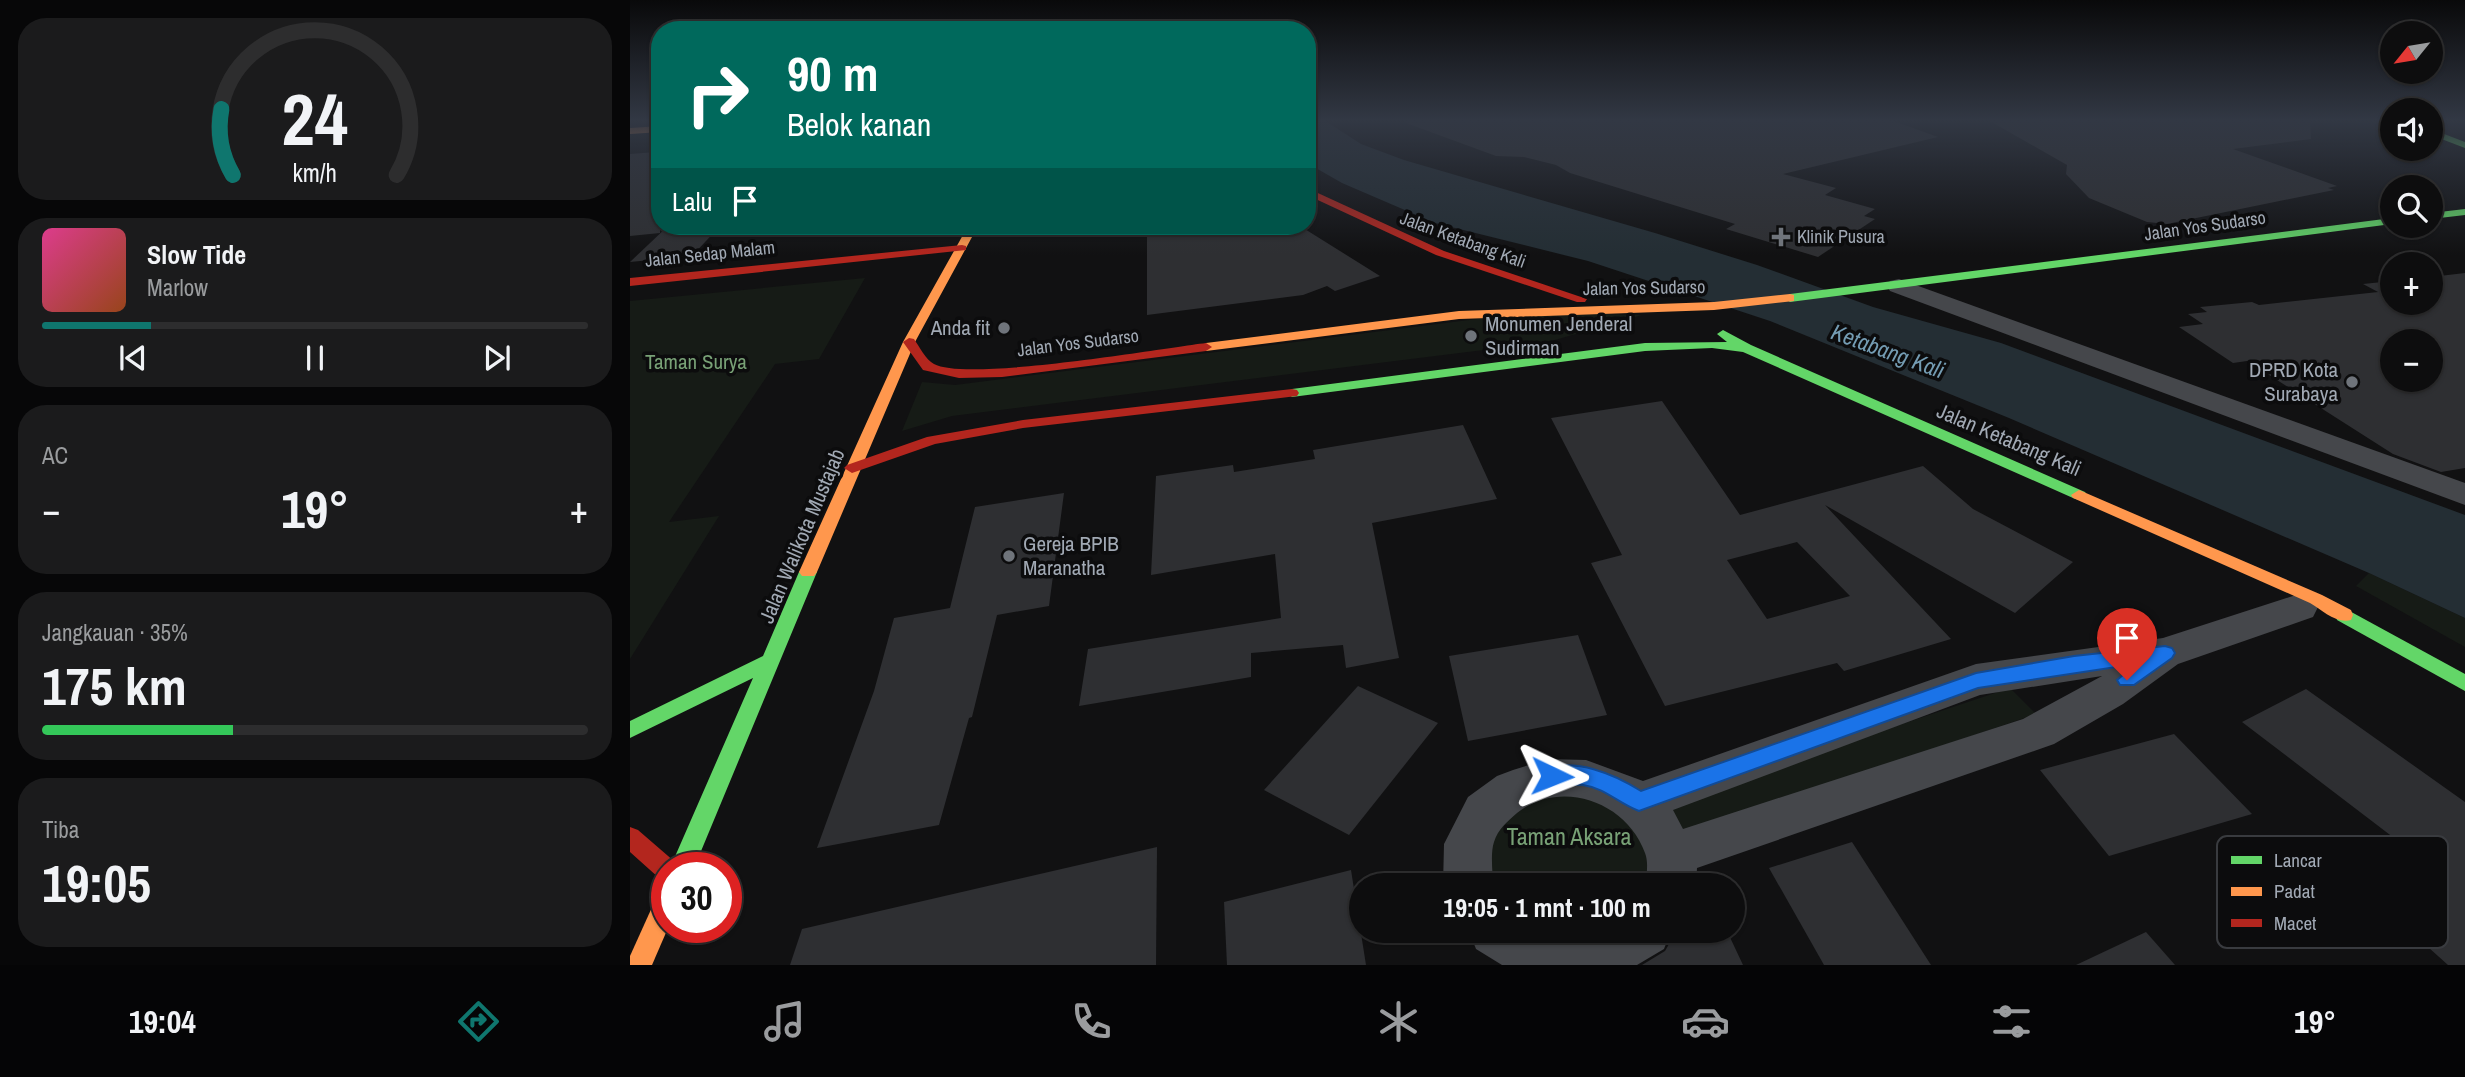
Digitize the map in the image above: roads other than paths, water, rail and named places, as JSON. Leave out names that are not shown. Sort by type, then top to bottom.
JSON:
[{"type":"main road","name":"Jalan Ketabang Kali","points":[[1316,196],[1381,230],[1436,254],[1613,307]]},
{"type":"main road","points":[[2443,215],[2465,212]]},
{"type":"main road","name":"Jalan Yos Sudarso","points":[[909,342],[921,361],[932,369],[950,373],[989,373],[1459,314],[1613,307],[1717,306],[1887,287],[2380,223]]},
{"type":"main road","name":"Jalan Walikota Mustajab","points":[[689,852],[852,468],[909,342],[969,235]]},
{"type":"main road","name":"Jalan Sedap Malam","points":[[630,282],[962,248]]},
{"type":"main road","points":[[1717,306],[1710,316],[1713,324],[1746,348]]},
{"type":"main road","points":[[852,468],[932,440],[1023,424],[1158,411],[1631,348],[1703,344],[1746,348]]},
{"type":"main road","name":"Jalan Ketabang Kali","points":[[1746,348],[2256,571],[2377,631],[2465,683]]},
{"type":"main road","name":"Jalan Ketabang Kali","points":[[2256,571],[2299,607],[2351,627],[2377,631]]},
{"type":"main road","points":[[630,730],[661,718],[772,660]]},
{"type":"main road","points":[[630,837],[651,856]]},
{"type":"main road","points":[[639,965],[651,938]]},
{"type":"street","points":[[1887,287],[2465,495]]},
{"type":"street","points":[[1639,802],[1976,680],[2165,653],[2299,607]]},
{"type":"street","points":[[1468,873],[1467,852],[1477,824],[1496,801],[1522,784],[1552,776],[1583,776],[1613,785],[1639,802],[1659,826],[1671,870],[2038,732],[2108,693],[2165,653]]},
{"type":"street","points":[[1510,943],[1533,955],[1569,962],[1606,956],[1630,943]]},
{"type":"water","name":"Ketabang Kali","points":[[1316,165],[1421,165],[1655,233],[1757,265],[1873,307],[2001,343],[2465,515],[2465,618],[2369,573],[2009,418],[1770,321],[1588,261],[1435,223],[1342,183],[1316,168]]},
{"type":"place","name":"Klinik Pusura","points":[[1781,237]]},
{"type":"place","name":"Anda fit","points":[[1004,328]]},
{"type":"place","name":"Monumen Jenderal Sudirman","points":[[1471,336]]},
{"type":"place","name":"DPRD Kota Surabaya","points":[[2352,382]]},
{"type":"place","name":"Gereja BPIB Maranatha","points":[[1009,556]]},
{"type":"park label","name":"Taman Surya","points":[[696,362]]},
{"type":"park label","name":"Taman Aksara","points":[[1569,837]]}]
